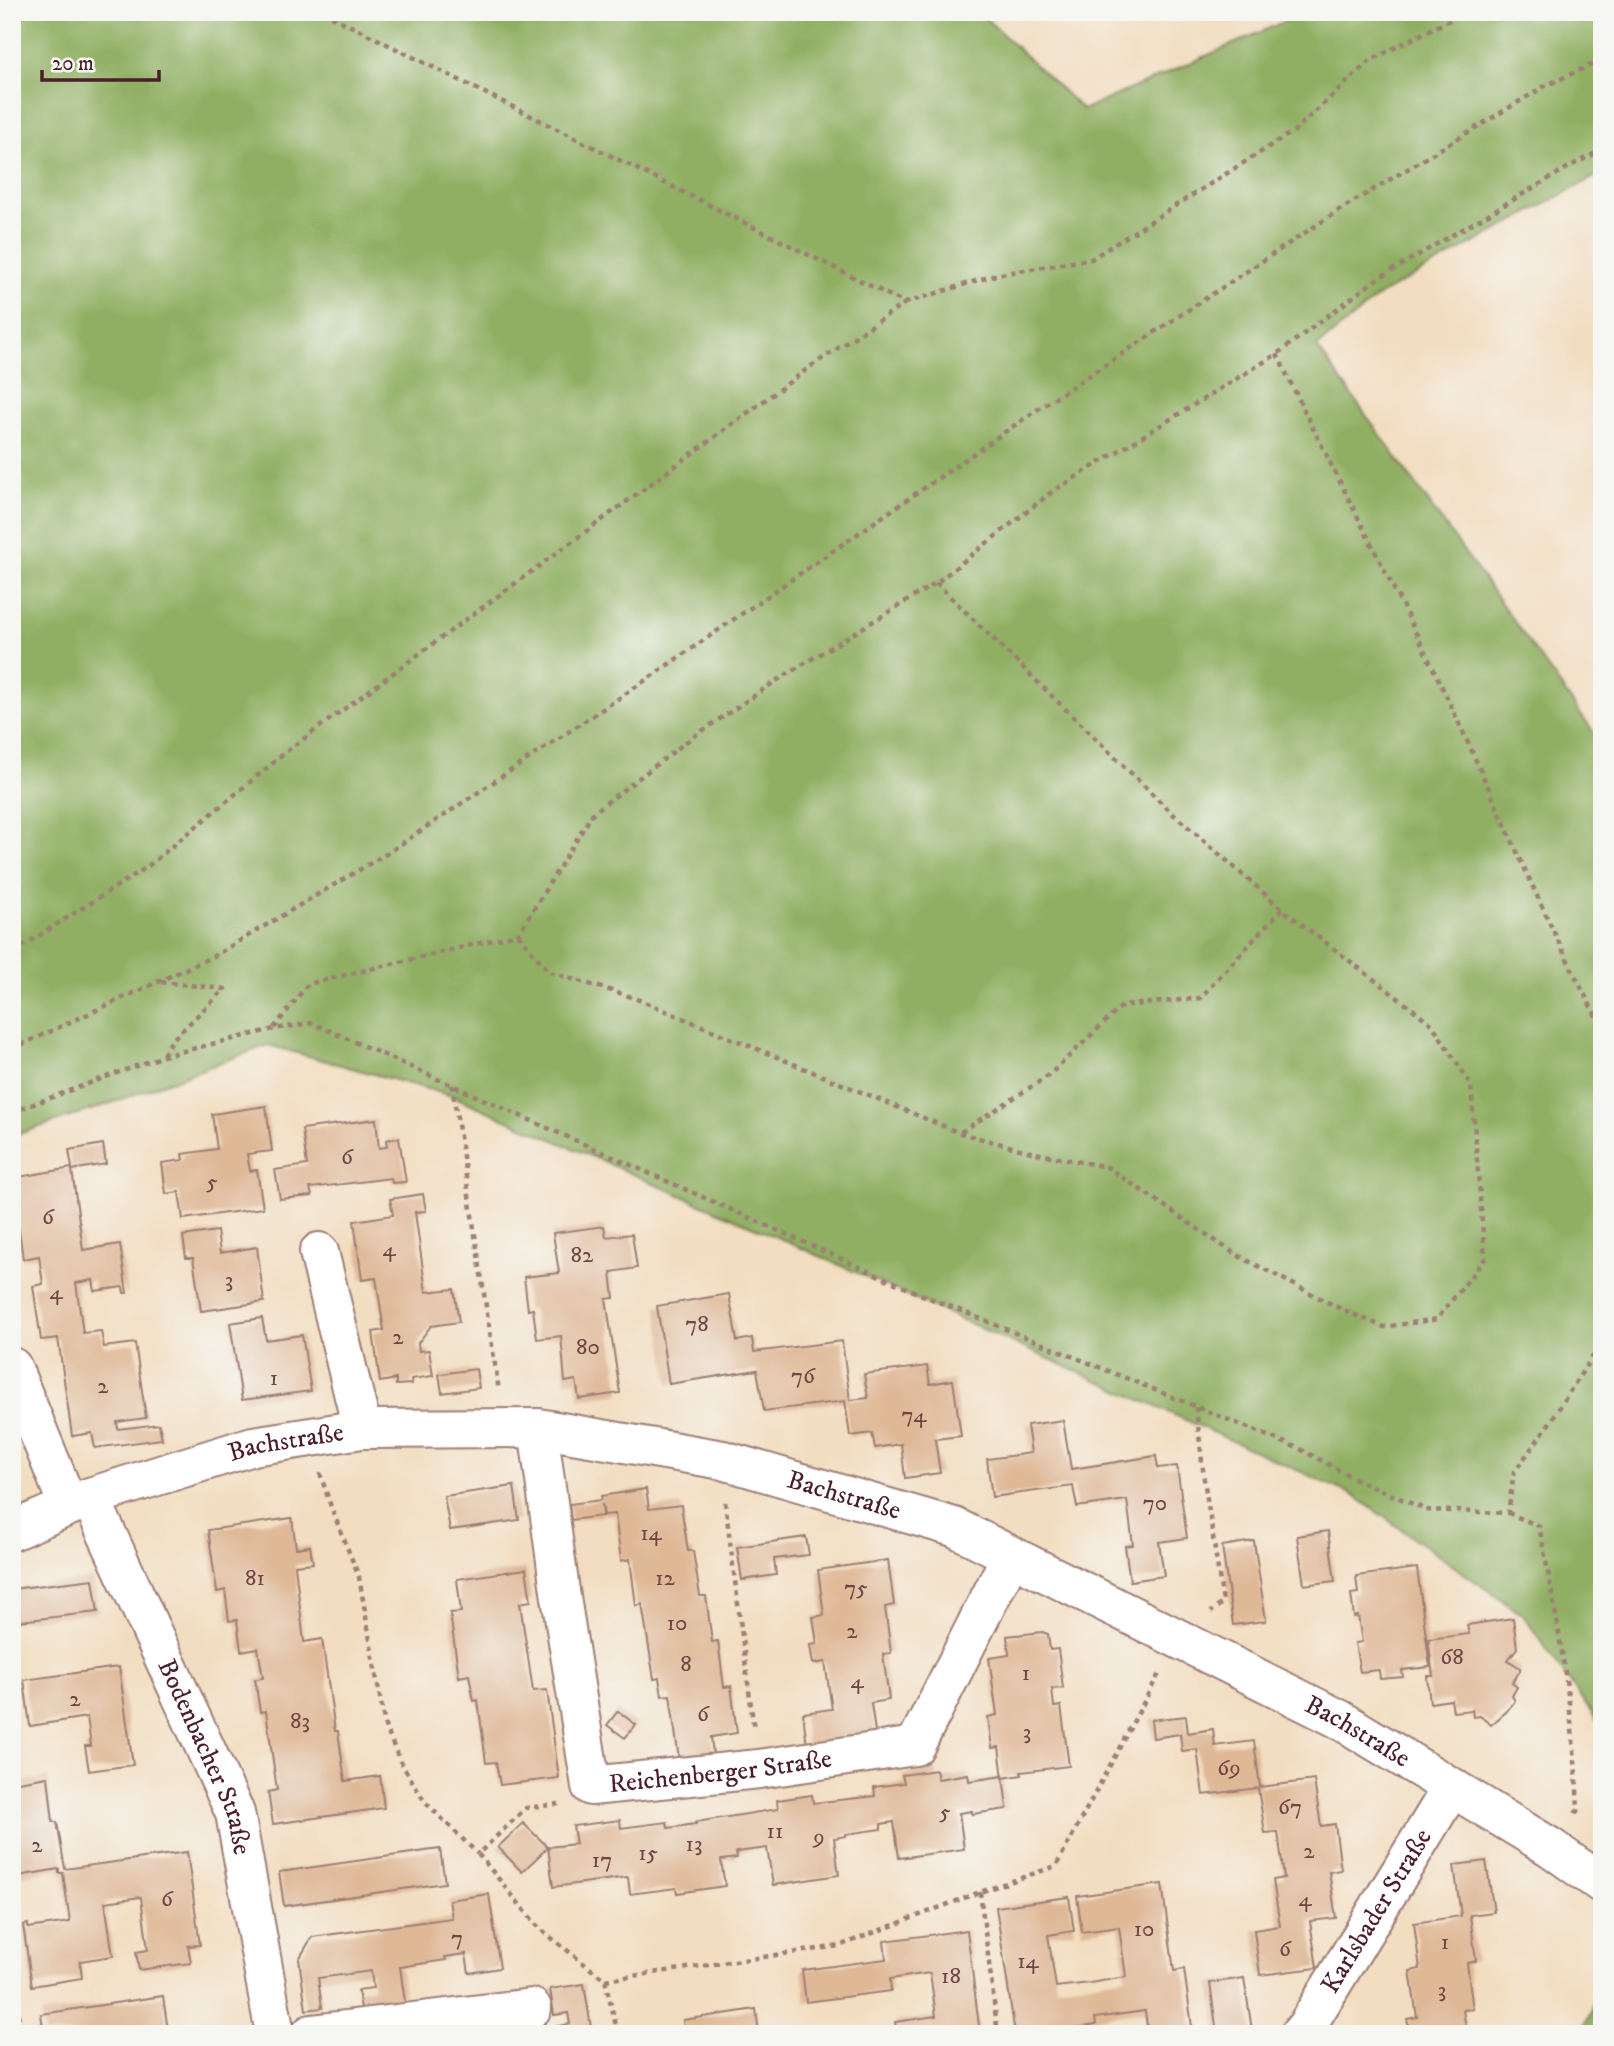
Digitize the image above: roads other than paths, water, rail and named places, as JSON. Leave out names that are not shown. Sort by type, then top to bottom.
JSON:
[{"type":"street","points":[[319,1252],[362,1429]]},
{"type":"street","name":"Bodenbacher Straße","points":[[12,1367],[235,1813],[275,2034]]},
{"type":"street","name":"Bachstraße","points":[[12,1531],[79,1501],[253,1446],[362,1429],[521,1427],[723,1460],[954,1527],[1339,1719],[1549,1847],[1602,1884]]},
{"type":"street","name":"Reichenberger Straße","points":[[521,1427],[559,1591],[591,1786],[759,1769],[915,1746],[1011,1556]]},
{"type":"street","name":"Karlsbader Straße","points":[[1300,2034],[1452,1787]]},
{"type":"street","points":[[311,2034],[532,2008]]}]
